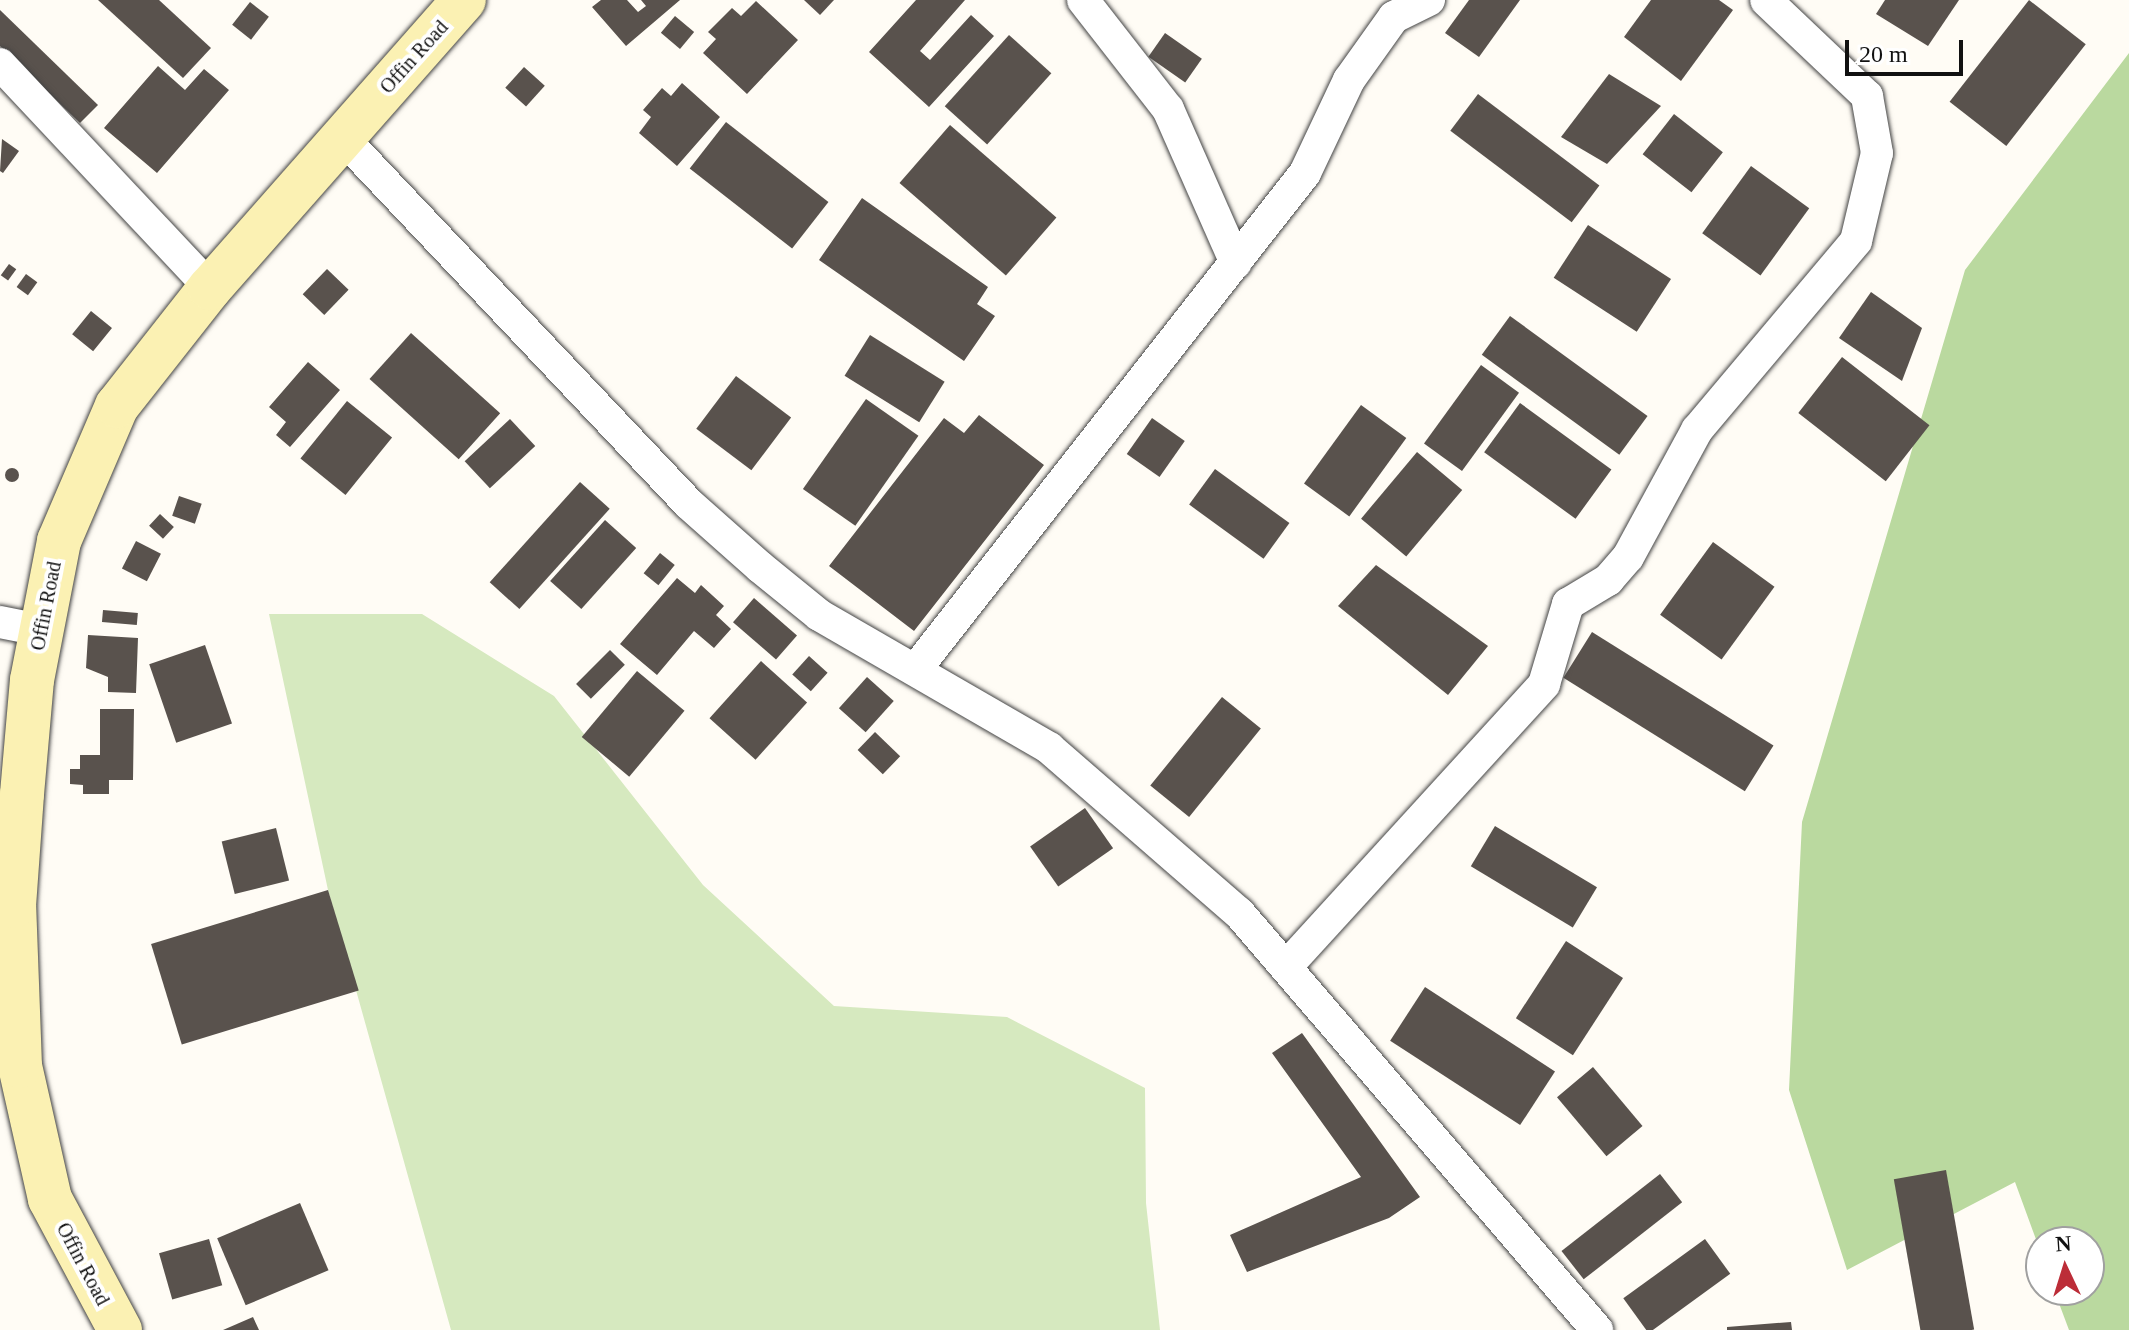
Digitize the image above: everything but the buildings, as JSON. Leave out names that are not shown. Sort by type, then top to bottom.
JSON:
[{"type":"street","name":"Offin Road","points":[[120,1330],[50,1199],[20,1066],[14,906],[20,626],[59,541],[89,458],[117,406],[210,288],[464,0]]},
{"type":"street","points":[[1083,0],[1168,109],[1236,263]]},
{"type":"street","points":[[916,669],[1305,173],[1349,80],[1394,17],[1429,0]]},
{"type":"street","points":[[1286,967],[1544,684],[1568,604],[1608,580],[1628,557],[1697,430],[1856,241],[1877,153],[1867,96],[1766,0]]},
{"type":"street","points":[[0,64],[210,288]]},
{"type":"street","points":[[342,137],[689,504],[819,615],[1049,748],[1113,798],[1239,913],[1597,1330]]},
{"type":"green space","points":[[2129,53],[2129,1330],[2069,1330],[2060,1306],[2105,1306],[2105,1226],[2031,1226],[2015,1182],[1847,1270],[1789,1090],[1802,822],[1965,270]]},
{"type":"green space","points":[[269,614],[422,614],[554,696],[703,885],[834,1006],[1007,1017],[1145,1088],[1146,1203],[1160,1330],[451,1330],[328,890]]}]
